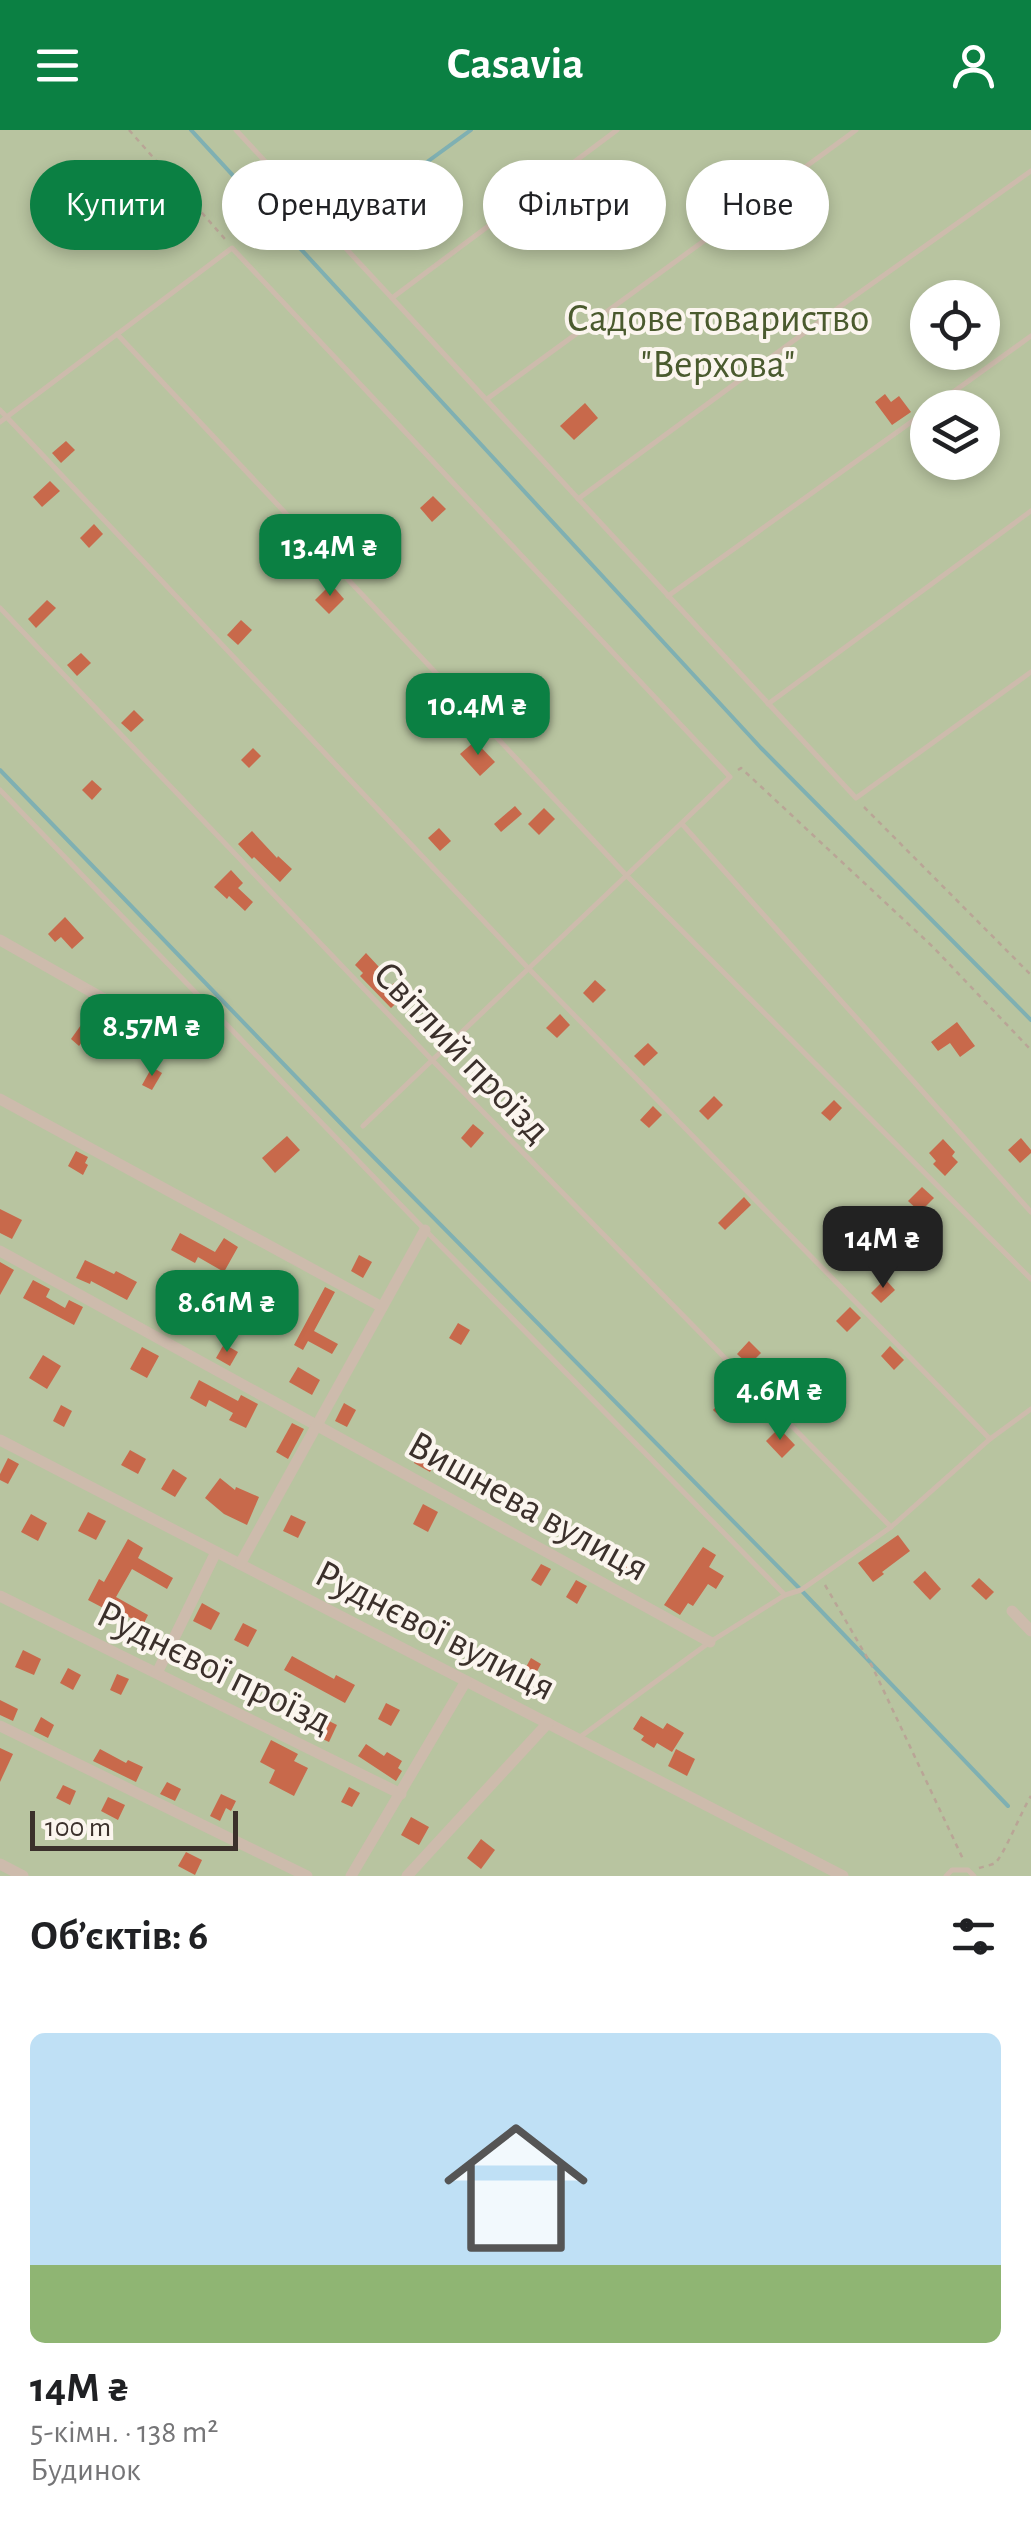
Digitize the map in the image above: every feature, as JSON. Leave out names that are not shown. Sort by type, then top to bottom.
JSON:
[{"type":"street","points":[[0,940],[187,1046],[219,1016]]},
{"type":"street","points":[[0,1099],[382,1307]]},
{"type":"street","points":[[240,1564],[425,1230]]},
{"type":"street","name":"Вишнева вулиця","points":[[0,1252],[710,1642]]},
{"type":"street","name":"Руднєвої вулиця","points":[[0,1440],[843,1876]]},
{"type":"street","points":[[157,1674],[216,1552]]},
{"type":"street","name":"Руднєвої проїзд","points":[[0,1596],[400,1794]]},
{"type":"street","points":[[1012,1611],[1031,1631]]},
{"type":"street","points":[[352,1876],[466,1681]]},
{"type":"street","points":[[407,1876],[548,1724]]},
{"type":"street","points":[[0,1726],[307,1876]]},
{"type":"street","points":[[0,1864],[23,1876]]},
{"type":"lane","points":[[236,130],[856,798],[1031,672]]},
{"type":"lane","points":[[392,298],[617,130]]},
{"type":"lane","points":[[486,400],[856,130]]},
{"type":"lane","points":[[578,499],[1031,172]]},
{"type":"lane","points":[[3,420],[229,250]]},
{"type":"lane","points":[[234,250],[730,776],[363,1126]]},
{"type":"lane","points":[[117,334],[626,875],[1031,1279]]},
{"type":"lane","points":[[956,390],[1031,336]]},
{"type":"lane","points":[[0,410],[3,420],[528,968],[990,1439]]},
{"type":"lane","points":[[668,596],[910,423]]},
{"type":"lane","points":[[768,704],[1031,511]]},
{"type":"lane","name":"Світлий проїзд","points":[[0,608],[431,1060],[891,1527]]},
{"type":"lane","points":[[0,790],[785,1596]]},
{"type":"lane","points":[[681,823],[1031,1212]]},
{"type":"lane","points":[[578,1739],[710,1642],[785,1596],[802,1590],[891,1527],[990,1439],[1031,1409]]},
{"type":"lane","points":[[946,1876],[952,1870],[971,1873]]},
{"type":"path","points":[[129,130],[222,237]]},
{"type":"path","points":[[730,776],[741,768],[934,947],[1031,1050]]},
{"type":"path","points":[[856,798],[1031,975]]},
{"type":"path","points":[[819,1576],[872,1666],[971,1873],[994,1864],[1002,1854],[1031,1796]]},
{"type":"green space","name":"Садове товариство \"Верхова\"","points":[[0,130],[1031,130],[1031,1876],[0,1876]]},
{"type":"building","points":[[885,394],[891,402],[899,396],[910,413],[892,425],[875,402]]},
{"type":"building","points":[[585,403],[598,418],[574,440],[560,426]]},
{"type":"building","points":[[66,441],[75,450],[61,463],[52,453]]},
{"type":"building","points":[[50,481],[60,491],[42,507],[33,497]]},
{"type":"building","points":[[433,496],[446,509],[432,522],[420,508]]},
{"type":"building","points":[[94,524],[103,534],[89,548],[80,538]]},
{"type":"building","points":[[331,584],[344,599],[329,614],[315,600]]},
{"type":"building","points":[[47,600],[56,608],[36,628],[28,619]]},
{"type":"building","points":[[241,620],[252,630],[238,645],[227,635]]},
{"type":"building","points":[[81,653],[91,663],[77,676],[67,665]]},
{"type":"building","points":[[422,685],[432,697],[418,710],[407,698]]},
{"type":"building","points":[[134,710],[144,720],[131,732],[121,723]]},
{"type":"building","points":[[475,741],[495,762],[480,776],[460,754]]},
{"type":"building","points":[[253,748],[261,756],[249,768],[241,760]]},
{"type":"building","points":[[92,780],[102,789],[92,800],[82,790]]},
{"type":"building","points":[[515,806],[522,814],[501,832],[494,824]]},
{"type":"building","points":[[544,808],[555,819],[539,835],[528,824]]},
{"type":"building","points":[[439,828],[451,841],[440,851],[428,838]]},
{"type":"building","points":[[252,831],[292,869],[280,882],[238,844]]},
{"type":"building","points":[[231,870],[243,883],[238,888],[253,902],[245,911],[214,887]]},
{"type":"building","points":[[65,917],[84,938],[72,949],[61,937],[55,942],[48,934]]},
{"type":"building","points":[[366,953],[379,967],[374,972],[390,987],[394,983],[405,995],[391,1008],[360,976],[363,973],[355,965]]},
{"type":"building","points":[[595,980],[606,990],[593,1003],[583,993]]},
{"type":"building","points":[[560,1014],[570,1025],[557,1038],[546,1028]]},
{"type":"building","points":[[957,1022],[975,1046],[960,1057],[950,1043],[938,1051],[931,1042]]},
{"type":"building","points":[[81,1025],[90,1032],[79,1046],[71,1039]]},
{"type":"building","points":[[648,1043],[658,1053],[644,1066],[634,1056]]},
{"type":"building","points":[[152,1067],[162,1073],[152,1090],[142,1085]]},
{"type":"building","points":[[714,1096],[723,1105],[708,1120],[699,1111]]},
{"type":"building","points":[[834,1100],[842,1108],[830,1121],[821,1113]]},
{"type":"building","points":[[653,1106],[662,1115],[649,1128],[640,1120]]},
{"type":"building","points":[[473,1124],[484,1133],[471,1148],[461,1138]]},
{"type":"building","points":[[287,1136],[300,1150],[275,1173],[262,1158]]},
{"type":"building","points":[[1021,1138],[1031,1153],[1020,1163],[1008,1150]]},
{"type":"building","points":[[943,1139],[958,1162],[945,1176],[929,1153]]},
{"type":"building","points":[[76,1151],[88,1157],[83,1175],[68,1166]]},
{"type":"building","points":[[922,1187],[934,1198],[920,1212],[908,1201]]},
{"type":"building","points":[[744,1197],[751,1205],[725,1230],[718,1223]]},
{"type":"building","points":[[0,1209],[22,1220],[12,1239],[0,1233]]},
{"type":"building","points":[[180,1233],[215,1252],[224,1238],[238,1247],[224,1272],[198,1257],[195,1263],[171,1250]]},
{"type":"building","points":[[359,1255],[372,1262],[363,1278],[351,1271]]},
{"type":"building","points":[[85,1260],[137,1282],[127,1300],[91,1281],[90,1284],[76,1278]]},
{"type":"building","points":[[0,1262],[14,1270],[0,1295]]},
{"type":"building","points":[[885,1279],[895,1290],[881,1303],[871,1293]]},
{"type":"building","points":[[33,1280],[50,1289],[46,1297],[65,1308],[69,1300],[83,1307],[74,1325],[23,1298]]},
{"type":"building","points":[[325,1287],[335,1292],[314,1331],[338,1344],[332,1354],[308,1341],[303,1350],[294,1345]]},
{"type":"building","points":[[850,1307],[861,1318],[847,1332],[836,1321]]},
{"type":"building","points":[[458,1323],[470,1330],[461,1345],[449,1338]]},
{"type":"building","points":[[749,1341],[761,1353],[749,1365],[737,1354]]},
{"type":"building","points":[[224,1344],[238,1352],[230,1366],[216,1358]]},
{"type":"building","points":[[890,1346],[904,1360],[894,1370],[881,1356]]},
{"type":"building","points":[[142,1347],[159,1356],[147,1378],[130,1369]]},
{"type":"building","points":[[43,1355],[61,1366],[47,1389],[29,1378]]},
{"type":"building","points":[[298,1367],[320,1380],[312,1395],[289,1382]]},
{"type":"building","points":[[199,1380],[238,1401],[241,1395],[258,1404],[246,1428],[229,1420],[233,1413],[209,1400],[206,1407],[190,1398]]},
{"type":"building","points":[[728,1394],[739,1405],[725,1421],[713,1410]]},
{"type":"building","points":[[344,1403],[356,1410],[347,1427],[335,1421]]},
{"type":"building","points":[[61,1405],[72,1411],[64,1427],[53,1421]]},
{"type":"building","points":[[292,1423],[304,1429],[288,1459],[276,1452]]},
{"type":"building","points":[[779,1428],[795,1445],[782,1458],[766,1441]]},
{"type":"building","points":[[423,1446],[445,1457],[438,1469],[433,1466],[430,1472],[414,1463]]},
{"type":"building","points":[[130,1450],[146,1459],[138,1474],[121,1465]]},
{"type":"building","points":[[8,1458],[19,1464],[8,1484],[0,1480],[0,1474]]},
{"type":"building","points":[[173,1469],[187,1478],[175,1497],[161,1489]]},
{"type":"building","points":[[220,1478],[235,1490],[236,1487],[259,1497],[247,1525],[224,1514],[205,1498]]},
{"type":"building","points":[[506,1491],[525,1502],[517,1516],[498,1506]]},
{"type":"building","points":[[423,1504],[438,1512],[428,1532],[413,1524]]},
{"type":"building","points":[[88,1512],[106,1521],[96,1540],[78,1531]]},
{"type":"building","points":[[31,1514],[47,1523],[38,1541],[21,1532]]},
{"type":"building","points":[[291,1515],[306,1522],[298,1538],[283,1531]]},
{"type":"building","points":[[898,1535],[910,1551],[873,1582],[858,1563]]},
{"type":"building","points":[[128,1539],[143,1548],[138,1558],[173,1578],[167,1589],[132,1569],[116,1597],[148,1615],[143,1625],[111,1607],[109,1611],[88,1600],[99,1579],[104,1582]]},
{"type":"building","points":[[703,1547],[716,1555],[709,1567],[724,1576],[716,1589],[708,1584],[693,1606],[688,1603],[680,1615],[664,1605]]},
{"type":"building","points":[[614,1554],[634,1565],[626,1579],[606,1568]]},
{"type":"building","points":[[541,1564],[551,1569],[541,1586],[531,1580]]},
{"type":"building","points":[[925,1571],[941,1589],[930,1600],[913,1582]]},
{"type":"building","points":[[979,1578],[994,1592],[986,1600],[971,1586]]},
{"type":"building","points":[[576,1580],[587,1586],[577,1604],[566,1597]]},
{"type":"building","points":[[202,1603],[220,1613],[211,1630],[193,1621]]},
{"type":"building","points":[[243,1623],[257,1630],[248,1647],[234,1640]]},
{"type":"building","points":[[23,1650],[41,1659],[34,1675],[15,1667]]},
{"type":"building","points":[[292,1656],[334,1679],[336,1675],[355,1685],[345,1703],[284,1670]]},
{"type":"building","points":[[531,1658],[541,1664],[531,1682],[521,1676]]},
{"type":"building","points":[[68,1668],[81,1675],[73,1690],[60,1683]]},
{"type":"building","points":[[117,1674],[129,1679],[121,1695],[110,1690]]},
{"type":"building","points":[[0,1700],[18,1709],[13,1721],[0,1715]]},
{"type":"building","points":[[386,1703],[400,1710],[391,1726],[378,1719]]},
{"type":"building","points":[[641,1716],[663,1729],[667,1723],[684,1733],[672,1752],[641,1740],[644,1736],[633,1729]]},
{"type":"building","points":[[41,1717],[54,1725],[48,1738],[34,1731]]},
{"type":"building","points":[[325,1719],[337,1725],[329,1742],[316,1736]]},
{"type":"building","points":[[271,1740],[298,1754],[294,1761],[308,1768],[294,1796],[269,1783],[275,1770],[260,1762]]},
{"type":"building","points":[[366,1744],[384,1756],[387,1752],[402,1761],[396,1781],[358,1756]]},
{"type":"building","points":[[0,1748],[13,1754],[0,1782]]},
{"type":"building","points":[[100,1749],[143,1767],[136,1782],[93,1761]]},
{"type":"building","points":[[676,1749],[695,1759],[687,1776],[668,1766]]},
{"type":"building","points":[[167,1782],[181,1789],[175,1801],[160,1794]]},
{"type":"building","points":[[63,1785],[76,1791],[70,1805],[56,1798]]},
{"type":"building","points":[[349,1787],[360,1793],[352,1807],[341,1802]]},
{"type":"building","points":[[221,1794],[236,1801],[231,1811],[226,1808],[220,1821],[210,1816]]},
{"type":"building","points":[[108,1797],[125,1805],[118,1820],[101,1811]]},
{"type":"building","points":[[411,1817],[429,1827],[419,1845],[401,1835]]},
{"type":"building","points":[[481,1839],[495,1850],[481,1869],[467,1858]]},
{"type":"building","points":[[186,1852],[202,1860],[195,1875],[178,1866]]},
{"type":"waterway","points":[[191,130],[761,748],[1031,1020]]},
{"type":"waterway","points":[[430,160],[471,130]]},
{"type":"waterway","points":[[0,770],[1008,1806]]}]
